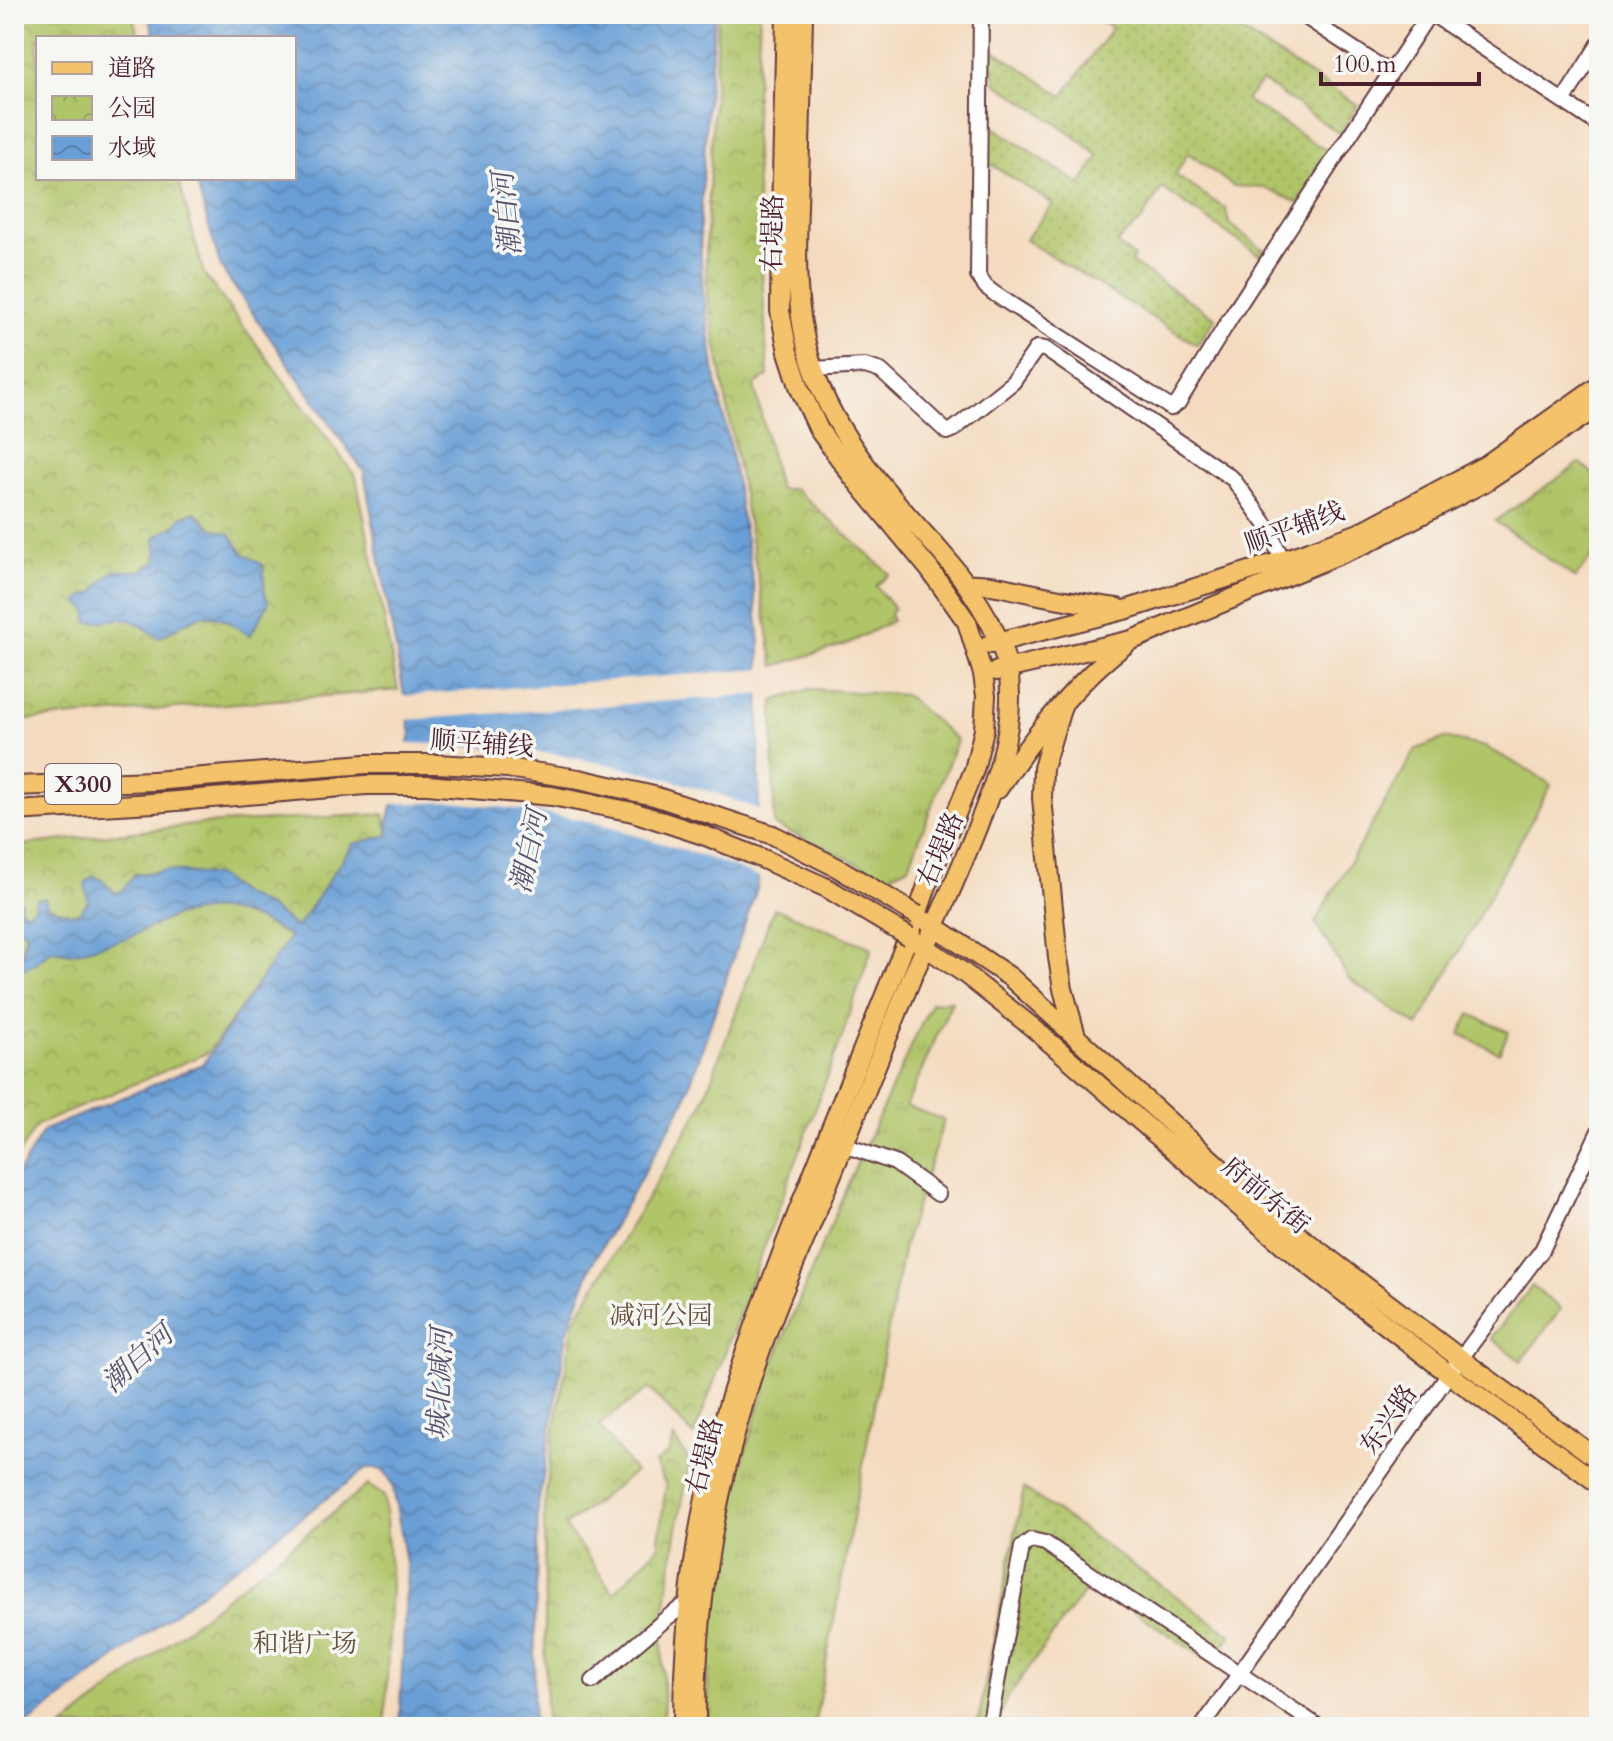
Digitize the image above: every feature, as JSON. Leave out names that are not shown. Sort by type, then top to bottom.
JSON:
[{"type":"main road","name":"右堤路","points":[[683,1727],[689,1602],[706,1491],[732,1393],[798,1213],[974,770],[984,730],[986,696],[983,674],[967,622],[930,570],[853,477],[819,430],[800,389],[788,352],[780,311],[786,14]]},
{"type":"main road","name":"右堤路","points":[[696,1727],[697,1655],[719,1501],[762,1346],[984,811],[1001,762],[1010,691],[1007,668],[998,641],[966,584],[860,459],[830,411],[813,369],[803,335],[798,286],[803,14]]},
{"type":"main road","name":"顺平辅线","points":[[983,674],[1132,640],[1286,568],[1486,465],[1599,385]]},
{"type":"main road","name":"顺平辅线","points":[[976,649],[1286,568],[1367,543],[1483,483],[1599,406]]},
{"type":"main road","points":[[966,584],[976,583],[1128,609]]},
{"type":"main road","points":[[984,811],[1018,759],[1090,672],[1132,640]]},
{"type":"main road","points":[[1062,706],[1043,768],[1042,798],[1058,958],[1076,1036]]},
{"type":"main road","name":"顺平辅线","points":[[14,786],[153,781],[365,764],[493,767],[579,779],[654,796],[773,835],[838,868],[917,915]]},
{"type":"main road","name":"顺平辅线","points":[[14,811],[366,785],[427,785],[552,796],[633,812],[703,835],[827,888],[909,937]]},
{"type":"main road","name":"府前东街","points":[[917,915],[1010,977],[1298,1235],[1599,1460]]},
{"type":"main road","name":"府前东街","points":[[909,937],[964,973],[1032,1027],[1288,1249],[1449,1374],[1599,1484]]},
{"type":"street","points":[[981,14],[978,276],[995,294],[1171,408],[1178,403],[1430,14],[1599,125]]},
{"type":"street","points":[[1301,14],[1390,73]]},
{"type":"street","points":[[1563,101],[1599,44]]},
{"type":"street","points":[[813,369],[865,366],[881,371],[947,432],[1013,382],[1037,348],[1045,349],[1233,479],[1267,526],[1286,568]]},
{"type":"street","name":"东兴路","points":[[1202,1727],[1449,1374],[1542,1250],[1599,1131]]},
{"type":"street","points":[[844,1145],[895,1163],[938,1194]]},
{"type":"street","points":[[989,1727],[1022,1547],[1031,1540],[1045,1543],[1319,1727]]},
{"type":"street","points":[[593,1681],[689,1602]]},
{"type":"green space","points":[[14,14],[132,14],[138,36],[36,36],[36,180],[179,180],[204,274],[356,477],[398,690],[14,721]]},
{"type":"green space","points":[[718,14],[760,14],[754,138],[768,376],[754,385],[779,489],[795,489],[890,574],[876,586],[894,609],[890,613],[892,621],[847,644],[774,666],[707,295],[706,253]]},
{"type":"green space","points":[[1091,14],[1214,14],[1358,105],[1340,134],[1262,81],[1246,100],[1329,152],[1299,203],[1264,188],[1233,186],[1188,153],[1175,175],[1226,209],[1229,224],[1264,250],[1263,258],[1162,188],[1141,221],[1116,243],[1134,257],[1131,262],[1216,318],[1197,345],[1025,240],[1053,204],[984,160],[986,122],[1081,185],[1099,156],[1068,131],[996,83],[988,46],[1063,96],[1112,28]]},
{"type":"green space","points":[[1580,463],[1599,479],[1599,548],[1575,578],[1495,521]]},
{"type":"green space","points":[[810,689],[905,695],[957,740],[909,866],[887,877],[774,825],[773,701]]},
{"type":"green space","points":[[1445,738],[1485,747],[1551,785],[1418,1026],[1349,979],[1315,922],[1416,749]]},
{"type":"green space","points":[[384,814],[389,836],[280,956],[207,1053],[37,1125],[14,1162],[14,846],[202,824]]},
{"type":"green space","name":"减河公园","points":[[774,908],[872,948],[694,1436],[649,1388],[599,1425],[635,1472],[565,1526],[614,1593],[658,1547],[666,1485],[655,1463],[668,1453],[674,1438],[690,1462],[662,1631],[664,1727],[546,1727],[544,1507],[574,1321],[701,1107]]},
{"type":"green space","points":[[952,1001],[906,1106],[944,1120],[904,1245],[814,1727],[708,1727],[708,1649],[733,1493],[770,1370],[850,1179],[931,1003]]},
{"type":"green space","points":[[1470,1014],[1509,1032],[1499,1053],[1460,1034]]},
{"type":"green space","points":[[1532,1286],[1561,1309],[1521,1361],[1491,1338]]},
{"type":"green space","name":"和谐广场","points":[[368,1485],[384,1496],[391,1583],[385,1727],[63,1727]]},
{"type":"green space","points":[[1024,1488],[1231,1635],[1211,1663],[1091,1582],[1005,1701],[996,1727],[977,1727]]},
{"type":"water","points":[[148,14],[715,14],[700,228],[702,284],[716,381],[754,588],[760,643],[758,885],[684,1102],[592,1264],[567,1333],[538,1506],[533,1727],[399,1727],[407,1569],[393,1486],[384,1471],[367,1468],[23,1727],[14,1727],[14,1180],[44,1130],[203,1064],[290,936],[259,920],[215,909],[174,916],[127,938],[72,953],[51,950],[34,964],[19,969],[14,968],[14,954],[22,955],[26,931],[14,925],[14,898],[21,901],[20,908],[27,913],[34,908],[37,899],[45,898],[48,907],[71,914],[79,913],[88,902],[85,883],[93,876],[104,881],[115,894],[124,889],[134,875],[166,870],[218,876],[297,927],[353,844],[389,835],[388,822],[411,734],[364,472],[221,268],[196,180],[296,180],[296,36],[154,36]]},
{"type":"water","points":[[195,512],[212,528],[230,534],[243,553],[263,565],[268,604],[250,636],[214,616],[190,620],[159,638],[127,620],[88,622],[87,610],[78,602],[94,593],[114,571],[141,571],[157,561],[155,537],[176,525],[181,517]]},
{"type":"pier","points":[[764,669],[764,694],[405,720],[400,696]]},
{"type":"pier","points":[[405,743],[555,754],[649,773],[763,811],[762,878],[590,821],[452,802],[388,804]]},
{"type":"water label","name":"潮白河","points":[[506,214]]},
{"type":"water label","name":"潮白河","points":[[528,851]]},
{"type":"water label","name":"潮白河","points":[[137,1358]]},
{"type":"water label","name":"城北减河","points":[[439,1384]]}]
